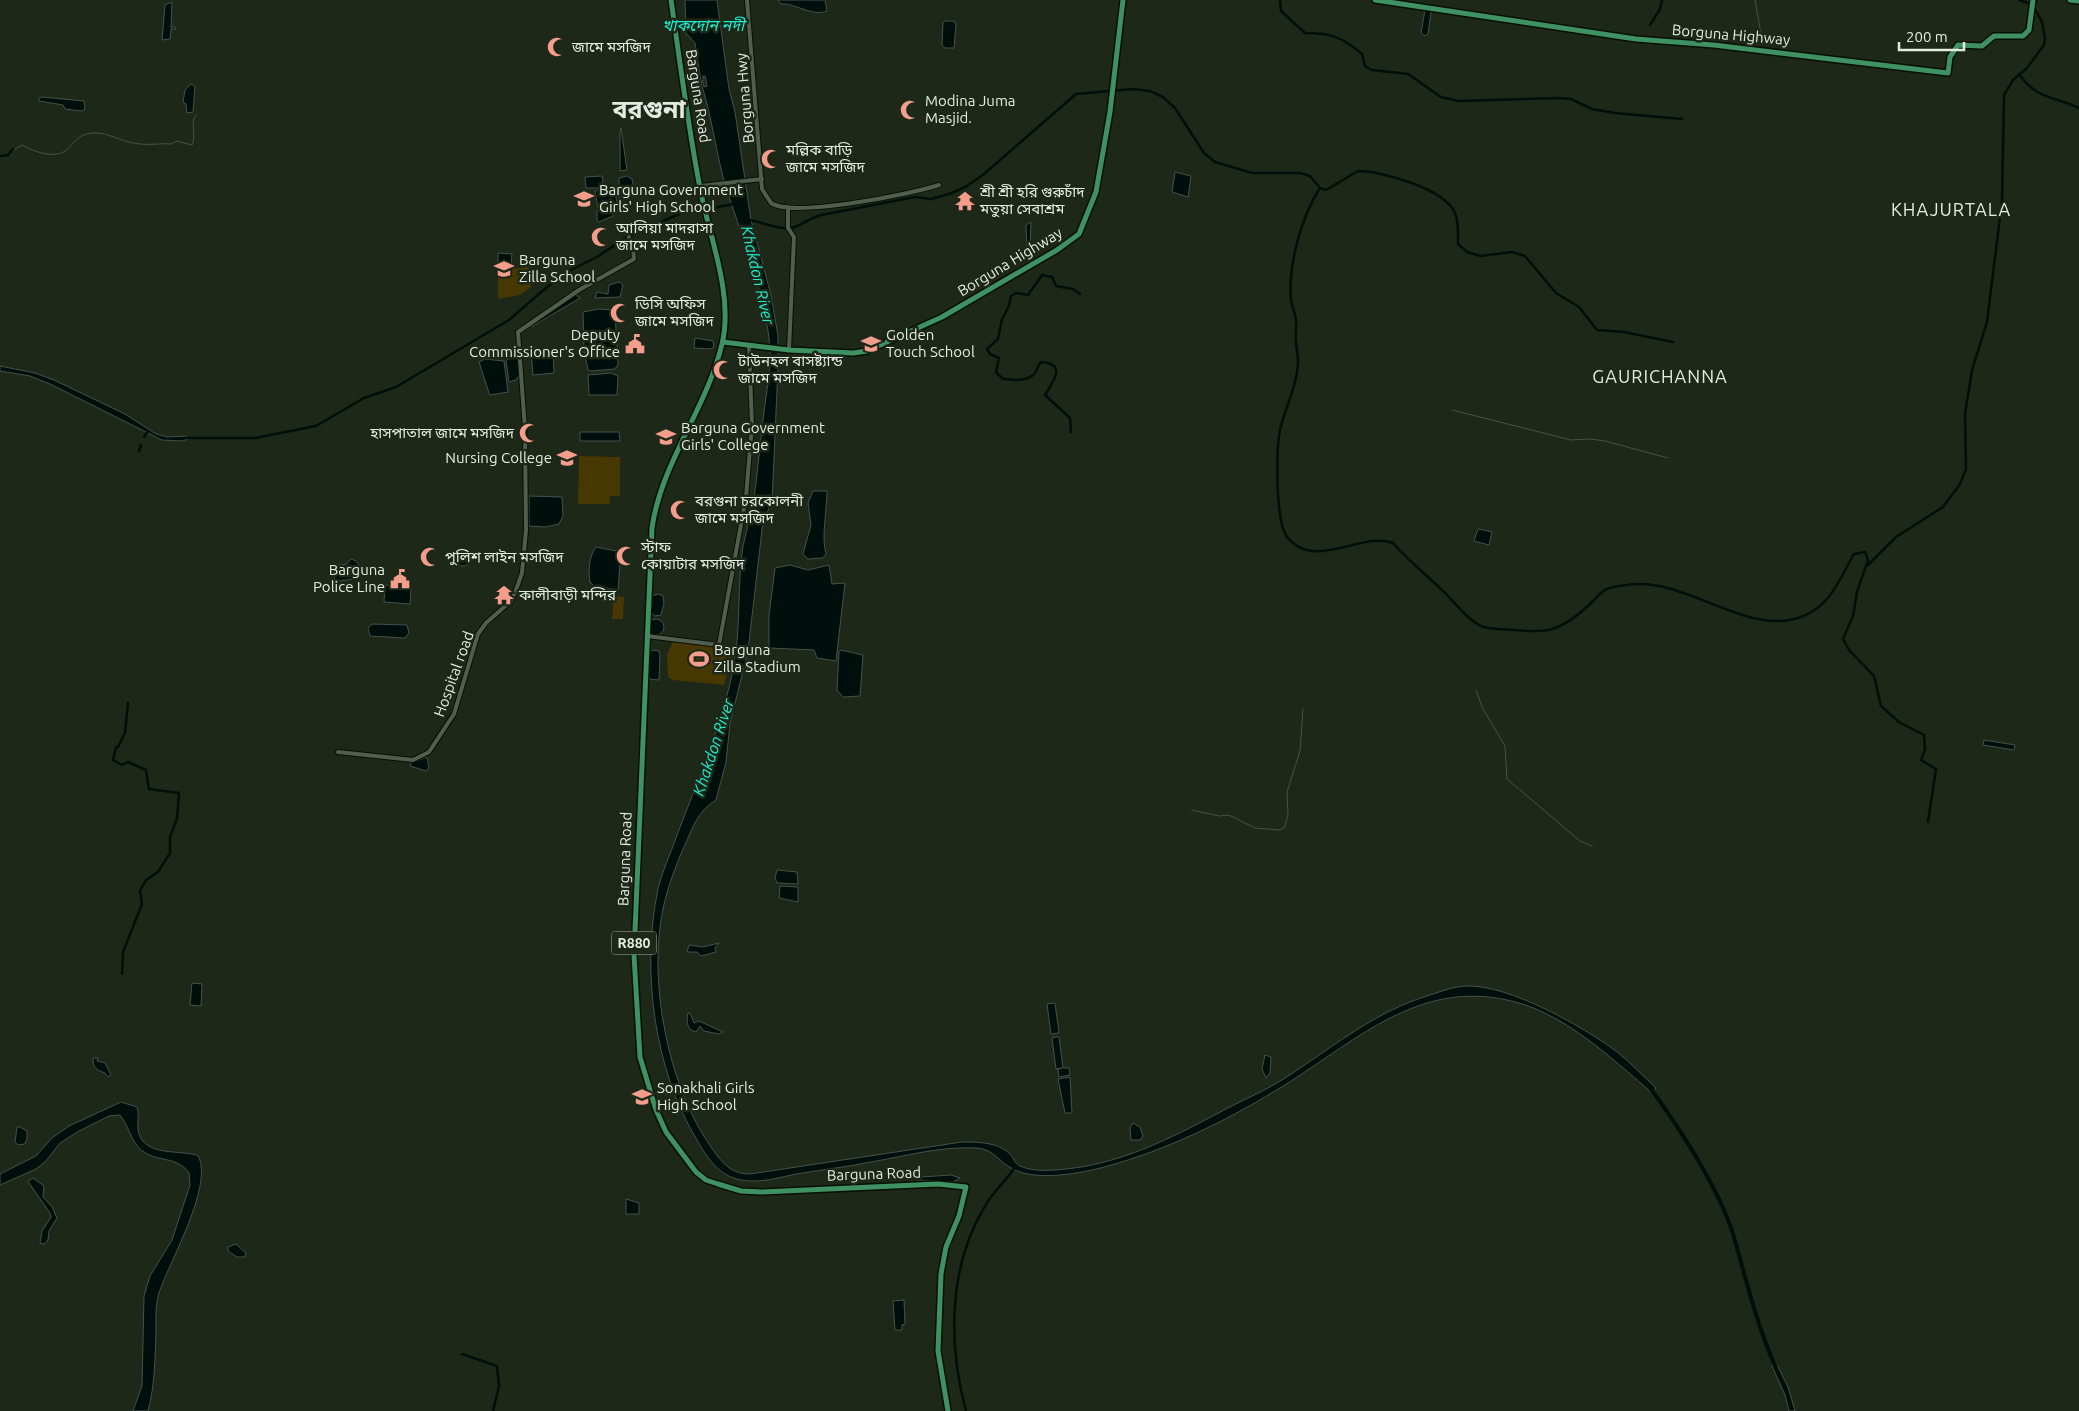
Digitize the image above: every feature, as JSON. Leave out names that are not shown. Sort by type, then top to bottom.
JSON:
[{"type":"main road","name":"Barguna Road","points":[[672,0],[702,198]]},
{"type":"main road","name":"Barguna Road","points":[[672,0],[702,198],[723,289],[722,342],[713,370],[669,471],[654,513],[634,955],[640,1057],[656,1110],[666,1132],[701,1177],[741,1191],[762,1192],[938,1184],[966,1187],[959,1216],[946,1247],[941,1274],[938,1351],[948,1411]]},
{"type":"main road","name":"Borguna Highway","points":[[722,342],[749,347],[853,353],[879,346],[942,317],[1057,250],[1079,234],[1096,192],[1111,100],[1123,0]]},
{"type":"main road","name":"Borguna Highway","points":[[1375,0],[1636,39],[1722,46],[1948,73],[1950,57],[1958,45],[1982,46],[1994,36],[2023,36],[2029,30],[2033,0]]},
{"type":"main road","points":[[2070,0],[2079,1]]},
{"type":"street","name":"Borguna Hwy","points":[[747,0],[763,191],[771,203],[788,207]]},
{"type":"street","points":[[701,186],[762,179]]},
{"type":"street","points":[[787,350],[794,237],[788,226],[788,207],[818,208],[915,192],[939,185]]},
{"type":"street","name":"Hospital road","points":[[338,752],[413,760],[429,752],[445,730],[457,706],[475,639],[486,623],[511,601],[522,573],[526,550],[525,429],[520,341],[518,336],[520,330],[579,290],[634,259],[633,247],[629,237]]},
{"type":"street","points":[[647,636],[720,645],[746,497],[752,425],[749,347]]},
{"type":"shaded area","points":[[529,267],[531,287],[520,295],[498,299],[498,270]]},
{"type":"shaded area","points":[[579,456],[620,457],[620,496],[610,496],[610,504],[578,504]]},
{"type":"shaded area","points":[[614,596],[624,597],[623,619],[612,619]]},
{"type":"shaded area","name":"Barguna Zilla Stadium","points":[[674,639],[728,648],[732,654],[724,685],[673,680],[668,677],[667,655]]},
{"type":"water","name":"খাকদোন নদী","points":[[685,0],[717,0],[729,89],[735,112],[751,220],[771,295],[778,336],[772,502],[763,521],[748,651],[730,723],[726,762],[716,800],[709,804],[700,815],[692,828],[680,857],[662,914],[659,941],[660,1001],[672,1062],[693,1117],[707,1141],[724,1164],[735,1171],[750,1174],[968,1142],[1000,1147],[1010,1154],[1018,1165],[1033,1170],[1061,1170],[1094,1164],[1153,1145],[1266,1089],[1356,1030],[1391,1010],[1439,992],[1463,986],[1485,987],[1504,992],[1565,1019],[1602,1041],[1621,1055],[1656,1088],[1652,1093],[1590,1041],[1555,1018],[1519,1003],[1483,997],[1450,998],[1419,1006],[1389,1019],[1236,1114],[1151,1152],[1098,1169],[1060,1175],[1034,1175],[1013,1169],[989,1151],[977,1148],[950,1148],[759,1181],[734,1178],[719,1170],[713,1164],[707,1157],[682,1112],[670,1082],[661,1051],[655,1019],[652,986],[653,920],[662,876],[716,731],[734,664],[738,635],[741,561],[756,485],[770,365],[769,343],[761,295],[723,177],[708,106],[701,83],[703,82],[704,87],[707,86],[705,76],[703,76],[703,81],[701,81],[695,43],[686,33]]},
{"type":"water","points":[[778,0],[825,0],[827,11],[810,11],[781,4]]},
{"type":"water","points":[[172,2],[171,28],[174,26],[176,29],[171,29],[170,39],[162,40],[165,5]]},
{"type":"water","points":[[1425,10],[1431,12],[1428,34],[1425,36],[1421,33]]},
{"type":"water","points":[[945,21],[954,21],[956,24],[954,48],[945,48],[942,45],[943,23]]},
{"type":"water","points":[[191,84],[195,86],[193,112],[187,113],[186,104],[183,102],[185,90]]},
{"type":"water","points":[[39,98],[84,101],[85,109],[82,111],[65,109],[63,105],[39,101]]},
{"type":"water","points":[[621,128],[627,170],[620,171],[620,131]]},
{"type":"water","points":[[1175,172],[1191,176],[1188,197],[1172,192]]},
{"type":"water","points":[[602,176],[603,180],[599,188],[586,188],[585,177]]},
{"type":"water","points":[[627,176],[632,179],[635,194],[619,197],[619,178]]},
{"type":"water","points":[[615,190],[617,204],[598,208],[595,191]]},
{"type":"water","points":[[613,208],[613,216],[599,222],[597,220],[597,211]]},
{"type":"water","points":[[1031,222],[1030,249],[1027,251],[1026,225]]},
{"type":"water","points":[[498,253],[512,254],[511,265],[498,266]]},
{"type":"water","points":[[619,282],[623,285],[620,297],[595,298],[597,292],[608,294],[609,285]]},
{"type":"water","points":[[574,295],[580,298],[531,327],[532,325]]},
{"type":"water","points":[[599,309],[613,310],[615,312],[618,364],[615,369],[591,371],[588,370],[584,351],[583,312]]},
{"type":"water","points":[[695,338],[713,341],[714,347],[711,349],[694,348]]},
{"type":"water","points":[[553,349],[554,373],[533,375],[531,350]]},
{"type":"water","points":[[485,359],[504,361],[508,392],[490,395],[479,362]]},
{"type":"water","points":[[518,359],[519,375],[516,380],[509,382],[506,360]]},
{"type":"water","points":[[0,366],[35,373],[54,380],[125,414],[156,434],[167,437],[186,436],[188,439],[182,441],[162,440],[50,384],[30,376],[0,371]]},
{"type":"water","points":[[611,373],[618,376],[617,395],[589,395],[588,375]]},
{"type":"water","points":[[580,432],[619,432],[620,441],[580,441]]},
{"type":"water","points":[[813,491],[827,491],[824,532],[826,554],[823,558],[808,559],[803,554],[811,525],[808,503]]},
{"type":"water","points":[[529,496],[562,497],[563,516],[559,524],[545,527],[529,526]]},
{"type":"water","points":[[1478,529],[1492,532],[1489,545],[1474,541]]},
{"type":"water","points":[[596,547],[621,552],[618,590],[594,586],[590,582],[590,564]]},
{"type":"water","points":[[460,552],[466,552],[470,559],[466,566],[460,566],[456,562],[456,556]]},
{"type":"water","points":[[351,559],[356,561],[361,567],[355,572],[355,579],[337,581],[334,577],[333,566],[347,564]]},
{"type":"water","points":[[790,565],[808,570],[829,565],[832,584],[845,583],[836,661],[817,658],[814,650],[769,648],[769,615],[775,568]]},
{"type":"water","points":[[385,585],[411,588],[410,604],[384,602]]},
{"type":"water","points":[[658,594],[663,596],[664,603],[661,615],[655,616],[651,613],[652,596]]},
{"type":"water","points":[[656,619],[664,627],[656,635],[648,627]]},
{"type":"water","points":[[372,624],[407,625],[409,633],[405,638],[370,636],[368,628]]},
{"type":"water","points":[[651,650],[659,651],[659,680],[649,679],[649,657]]},
{"type":"water","points":[[841,650],[863,655],[860,696],[843,697],[837,690],[839,652]]},
{"type":"water","points":[[1984,740],[2015,745],[2014,750],[1983,745]]},
{"type":"water","points":[[427,757],[429,768],[426,771],[410,766],[411,763]]},
{"type":"water","points":[[777,870],[797,872],[798,884],[777,883],[775,878]]},
{"type":"water","points":[[780,886],[798,887],[798,902],[779,898]]},
{"type":"water","points":[[719,943],[715,948],[716,952],[701,956],[697,952],[687,952],[689,945],[703,947]]},
{"type":"water","points":[[192,983],[202,984],[201,1006],[190,1005]]},
{"type":"water","points":[[1055,1003],[1059,1033],[1051,1034],[1047,1004]]},
{"type":"water","points":[[688,1013],[690,1013],[694,1023],[699,1021],[723,1032],[719,1034],[704,1031],[700,1026],[696,1032],[693,1031],[688,1025]]},
{"type":"water","points":[[1059,1037],[1063,1068],[1069,1068],[1070,1075],[1059,1077],[1058,1069],[1062,1068],[1056,1069],[1052,1038]]},
{"type":"water","points":[[1265,1055],[1271,1057],[1270,1073],[1266,1078],[1262,1069]]},
{"type":"water","points":[[93,1058],[98,1058],[97,1061],[105,1063],[111,1075],[108,1077],[105,1073],[99,1071],[94,1064]]},
{"type":"water","points":[[1070,1077],[1072,1113],[1065,1113],[1058,1079]]},
{"type":"water","points":[[121,1102],[137,1107],[139,1134],[148,1146],[164,1151],[196,1155],[199,1157],[202,1170],[195,1205],[158,1295],[154,1371],[148,1411],[133,1411],[142,1386],[144,1296],[150,1276],[172,1240],[190,1185],[189,1173],[175,1162],[152,1156],[142,1151],[137,1146],[120,1115],[109,1116],[79,1131],[60,1143],[46,1161],[36,1169],[0,1185],[0,1174],[36,1156],[52,1138],[69,1126]]},
{"type":"water","points":[[1133,1123],[1140,1127],[1143,1136],[1140,1140],[1131,1140],[1130,1128]]},
{"type":"water","points":[[17,1127],[27,1131],[25,1144],[18,1145],[15,1142]]},
{"type":"water","points":[[951,1175],[960,1178],[953,1182],[919,1180],[921,1177]]},
{"type":"water","points":[[33,1178],[44,1186],[43,1197],[52,1207],[57,1218],[49,1231],[48,1240],[44,1244],[40,1243],[42,1231],[51,1217],[28,1181]]},
{"type":"water","points":[[626,1199],[639,1203],[639,1214],[626,1214]]},
{"type":"water","points":[[236,1244],[246,1253],[245,1257],[237,1257],[228,1251],[228,1247]]},
{"type":"water","points":[[904,1300],[905,1324],[902,1325],[902,1330],[895,1330],[893,1301]]},
{"type":"water","points":[[1777,1365],[1788,1387],[1795,1411],[1789,1411],[1785,1395],[1772,1366]]},
{"type":"waterway","points":[[1280,0],[1281,11],[1305,33],[1336,37],[1362,54],[1365,66],[1372,70],[1408,74],[1441,97],[1459,101],[1571,99],[1592,109],[1682,119]]},
{"type":"waterway","points":[[1650,25],[1660,9],[1662,0]]},
{"type":"waterway","points":[[1755,0],[1761,34],[1769,40]]},
{"type":"waterway","points":[[2019,0],[2028,3]]},
{"type":"waterway","points":[[1868,565],[1896,537],[1943,507],[1960,484],[1966,469],[1965,414],[1972,370],[1987,322],[2002,201],[2004,95],[2013,80],[2027,68],[2044,45],[2045,38],[2042,22],[2036,11]]},
{"type":"waterway","points":[[2019,74],[2032,89],[2039,93],[2079,108]]},
{"type":"waterway","name":"Khakdon River","points":[[751,220],[790,228],[821,215],[915,197],[931,199],[952,193],[967,186],[984,174],[1076,94],[1133,89],[1150,91],[1163,97],[1175,108],[1204,153],[1215,162],[1252,173],[1300,173],[1310,176],[1320,188],[1326,190],[1358,171],[1382,174],[1412,183],[1439,196],[1449,204],[1457,220],[1458,244],[1467,252],[1481,256],[1512,252],[1525,256],[1556,293],[1579,307],[1597,330],[1624,332],[1673,342]]},
{"type":"waterway","points":[[12,151],[22,145],[43,153],[60,153],[65,151],[79,137],[93,133],[104,134],[139,144],[172,144],[177,141],[192,145],[194,137],[193,122],[196,115]]},
{"type":"waterway","points":[[0,156],[8,155],[13,149]]},
{"type":"waterway","points":[[1320,188],[1302,227],[1297,242],[1292,272],[1291,300],[1296,319],[1298,360],[1294,387],[1280,430],[1277,469],[1281,518],[1288,538],[1299,547],[1312,551],[1325,551],[1368,542],[1381,541],[1393,543],[1475,623],[1489,628],[1532,631],[1549,630],[1561,625],[1578,614],[1605,590],[1626,585],[1648,585],[1670,589],[1757,619],[1778,621],[1798,618],[1809,613],[1826,600],[1854,554],[1865,552],[1868,560],[1857,592],[1853,616],[1843,639],[1849,650],[1874,676],[1881,706],[1899,722],[1924,735],[1925,749],[1921,760],[1936,769],[1928,822]]},
{"type":"waterway","points":[[186,438],[255,438],[316,426],[364,398],[396,387],[509,320],[561,275],[597,257],[625,238],[679,214],[734,204]]},
{"type":"waterway","points":[[1071,432],[1070,418],[1045,395],[1056,375],[1054,366],[1041,362],[1035,373],[1028,378],[1020,380],[1003,379],[996,372],[999,358],[990,354],[987,349],[998,339],[1002,319],[1009,306],[1011,296],[1016,293],[1028,295],[1042,275],[1052,277],[1056,286],[1073,289],[1080,294]]},
{"type":"waterway","points":[[1452,410],[1571,440],[1591,439],[1605,441],[1668,458]]},
{"type":"waterway","points":[[144,437],[148,431]]},
{"type":"waterway","points":[[139,451],[141,445]]},
{"type":"waterway","points":[[1476,690],[1483,709],[1505,746],[1507,779],[1580,841],[1592,846]]},
{"type":"waterway","points":[[122,974],[123,952],[142,904],[140,891],[146,880],[158,872],[170,853],[170,837],[177,819],[179,793],[149,789],[146,770],[128,762],[122,765],[113,760],[116,747],[118,747],[125,733],[128,703]]},
{"type":"waterway","points":[[1192,810],[1219,816],[1229,815],[1255,828],[1279,830],[1284,828],[1288,816],[1287,792],[1300,751],[1303,709]]},
{"type":"waterway","points":[[1651,1089],[1674,1121],[1697,1159],[1727,1216],[1757,1319],[1776,1368]]},
{"type":"waterway","points":[[966,1411],[960,1385],[954,1333],[958,1280],[964,1254],[985,1206],[1015,1167]]},
{"type":"waterway","points":[[462,1354],[497,1366],[499,1386],[493,1411]]},
{"type":"place","name":"জামে মসজিদ","points":[[557,47]]},
{"type":"place","name":"Modina Juma Masjid.","points":[[910,110]]},
{"type":"place","name":"মল্লিক বাড়ি জামে মসজিদ","points":[[771,159]]},
{"type":"place","name":"Barguna Government Girls' High School","points":[[584,199]]},
{"type":"place","name":"শ্রী শ্রী হরি গুরুচাঁদ মতুয়া সেবাশ্রম","points":[[965,201]]},
{"type":"place","name":"আলিয়া মাদরাসা জামে মসজিদ","points":[[601,237]]},
{"type":"place","name":"Barguna Zilla School","points":[[504,269]]},
{"type":"place","name":"ডিসি অফিস জামে মসজিদ","points":[[620,313]]},
{"type":"place","name":"Deputy Commissioner's Office","points":[[635,344]]},
{"type":"place","name":"Golden Touch School","points":[[871,344]]},
{"type":"place","name":"টাউনহল বাসষ্ট্যান্ড জামে মসজিদ","points":[[723,370]]},
{"type":"place","name":"হাসপাতাল জামে মসজিদ","points":[[529,433]]},
{"type":"place","name":"Barguna Government Girls' College","points":[[666,437]]},
{"type":"place","name":"Nursing College","points":[[567,458]]},
{"type":"place","name":"বরগুনা চরকোলনী জামে মসজিদ","points":[[680,510]]},
{"type":"place","name":"স্টাফ কোয়াটার মসজিদ","points":[[626,556]]},
{"type":"place","name":"পুলিশ লাইন মসজিদ","points":[[430,557]]},
{"type":"place","name":"Barguna Police Line","points":[[400,579]]},
{"type":"place","name":"কালীবাড়ী মন্দির","points":[[504,595]]},
{"type":"place","name":"Barguna Zilla Stadium","points":[[699,659]]},
{"type":"place","name":"Sonakhali Girls High School","points":[[642,1097]]},
{"type":"district","name":"বরগুনা","points":[[649,109]]},
{"type":"district","name":"KHAJURTALA","points":[[1951,210]]},
{"type":"district","name":"GAURICHANNA","points":[[1660,377]]}]
